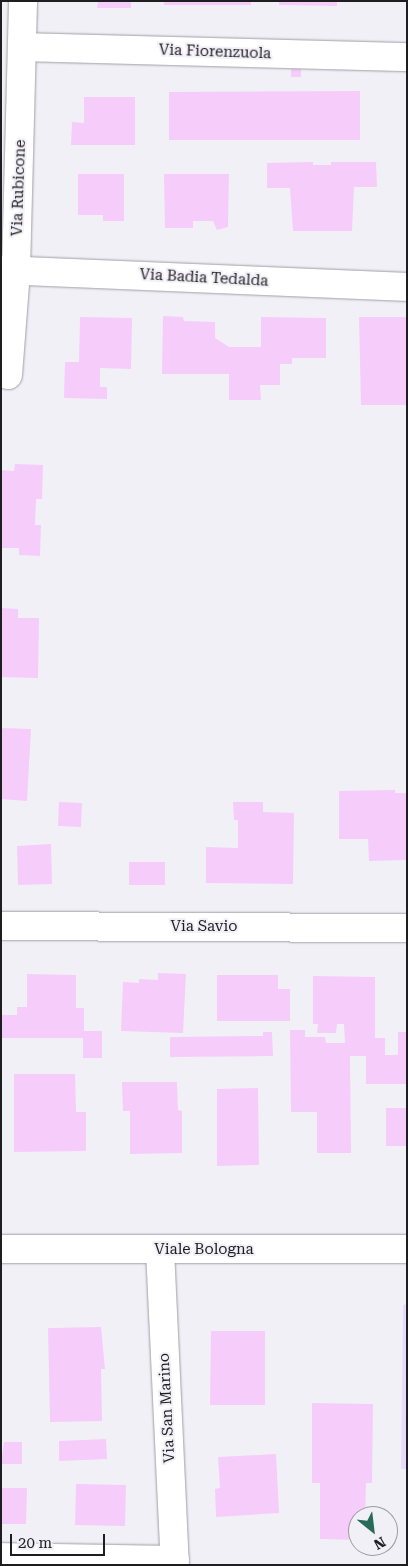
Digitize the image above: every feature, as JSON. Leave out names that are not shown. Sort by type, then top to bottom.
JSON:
[{"type":"street","name":"Via Rubicone","points":[[8,375],[8,270],[24,47],[23,1]]},
{"type":"street","name":"Via Fiorenzuola","points":[[24,47],[407,57]]},
{"type":"street","name":"Via Badia Tedalda","points":[[8,270],[407,287]]},
{"type":"street","name":"Via Savio","points":[[1,926],[407,928]]},
{"type":"street","name":"Viale Bologna","points":[[1,1249],[407,1249]]},
{"type":"street","name":"Via San Marino","points":[[160,1250],[175,1562]]},
{"type":"street","points":[[1,1557],[175,1562]]},
{"type":"shaded area","points":[[407,1304],[407,1469],[401,1469],[403,1305]]},
{"type":"building","points":[[98,1],[131,1],[131,8],[97,8]]},
{"type":"building","points":[[164,1],[251,1],[251,5],[164,5]]},
{"type":"building","points":[[279,1],[337,1],[337,6],[279,5]]},
{"type":"building","points":[[291,69],[301,69],[301,77],[291,77]]},
{"type":"building","points":[[360,91],[360,140],[169,140],[169,92]]},
{"type":"building","points":[[84,97],[135,97],[135,145],[71,145],[72,122],[84,123]]},
{"type":"building","points":[[313,162],[313,165],[331,165],[331,162],[376,162],[377,187],[354,187],[352,231],[293,231],[290,188],[267,188],[267,163]]},
{"type":"building","points":[[78,174],[124,174],[124,221],[103,221],[103,215],[78,215]]},
{"type":"building","points":[[164,174],[229,174],[228,227],[217,230],[213,221],[193,221],[193,228],[165,228]]},
{"type":"building","points":[[163,316],[183,317],[184,321],[215,322],[215,338],[229,347],[261,347],[261,317],[326,318],[326,358],[292,358],[292,364],[280,364],[280,385],[260,385],[261,400],[229,400],[229,374],[162,374]]},
{"type":"building","points":[[80,317],[132,318],[131,369],[100,368],[100,387],[107,387],[107,399],[64,398],[65,362],[79,362]]},
{"type":"building","points":[[359,317],[407,317],[407,405],[361,405]]},
{"type":"building","points":[[15,464],[43,465],[42,499],[36,499],[35,525],[41,525],[40,556],[19,555],[19,548],[1,548],[1,470],[14,471]]},
{"type":"building","points":[[1,608],[18,609],[18,618],[39,618],[38,678],[1,677]]},
{"type":"building","points":[[1,728],[31,729],[27,801],[1,799]]},
{"type":"building","points":[[395,790],[395,793],[407,793],[407,860],[369,861],[368,839],[339,839],[339,791]]},
{"type":"building","points":[[59,802],[82,803],[81,827],[58,826]]},
{"type":"building","points":[[233,802],[263,802],[263,812],[294,813],[293,884],[206,883],[206,847],[238,848],[238,820],[234,820]]},
{"type":"building","points":[[51,844],[52,884],[18,885],[17,846]]},
{"type":"building","points":[[129,862],[165,862],[165,885],[129,885]]},
{"type":"building","points":[[158,973],[186,974],[183,1033],[121,1031],[123,982],[139,983],[139,979],[158,980]]},
{"type":"building","points":[[27,974],[76,975],[76,1008],[84,1008],[84,1031],[102,1031],[102,1058],[83,1058],[83,1038],[1,1038],[1,1015],[17,1015],[17,1007],[27,1007]]},
{"type":"building","points":[[217,975],[278,975],[278,989],[290,989],[290,1021],[217,1021]]},
{"type":"building","points":[[313,976],[375,977],[375,1038],[385,1038],[385,1055],[398,1055],[398,1032],[407,1032],[407,1084],[366,1084],[366,1056],[350,1056],[351,1153],[317,1153],[317,1112],[291,1112],[290,1030],[305,1030],[305,1037],[325,1037],[326,1043],[345,1043],[344,1024],[337,1024],[336,1033],[317,1033],[318,1024],[313,1024]]},
{"type":"building","points":[[263,1032],[272,1032],[273,1056],[170,1057],[170,1037],[263,1036]]},
{"type":"building","points":[[14,1074],[75,1074],[76,1112],[86,1112],[86,1151],[14,1152]]},
{"type":"building","points":[[122,1082],[177,1082],[178,1110],[182,1111],[182,1153],[130,1154],[130,1111],[123,1111]]},
{"type":"building","points":[[258,1088],[259,1165],[217,1166],[217,1089]]},
{"type":"building","points":[[386,1108],[407,1108],[407,1146],[386,1146]]},
{"type":"building","points":[[101,1327],[105,1369],[101,1369],[102,1421],[50,1422],[48,1328]]},
{"type":"building","points":[[211,1331],[265,1331],[265,1405],[210,1405]]},
{"type":"building","points":[[312,1403],[373,1404],[372,1483],[366,1483],[365,1506],[348,1506],[348,1540],[320,1539],[320,1483],[312,1483]]},
{"type":"building","points":[[106,1439],[107,1459],[59,1461],[59,1441]]},
{"type":"building","points":[[4,1442],[22,1442],[22,1464],[1,1464]]},
{"type":"building","points":[[276,1454],[279,1513],[216,1517],[215,1489],[220,1488],[218,1457]]},
{"type":"building","points":[[76,1484],[126,1485],[125,1526],[75,1525]]},
{"type":"building","points":[[1,1488],[27,1488],[26,1524],[1,1524]]}]
